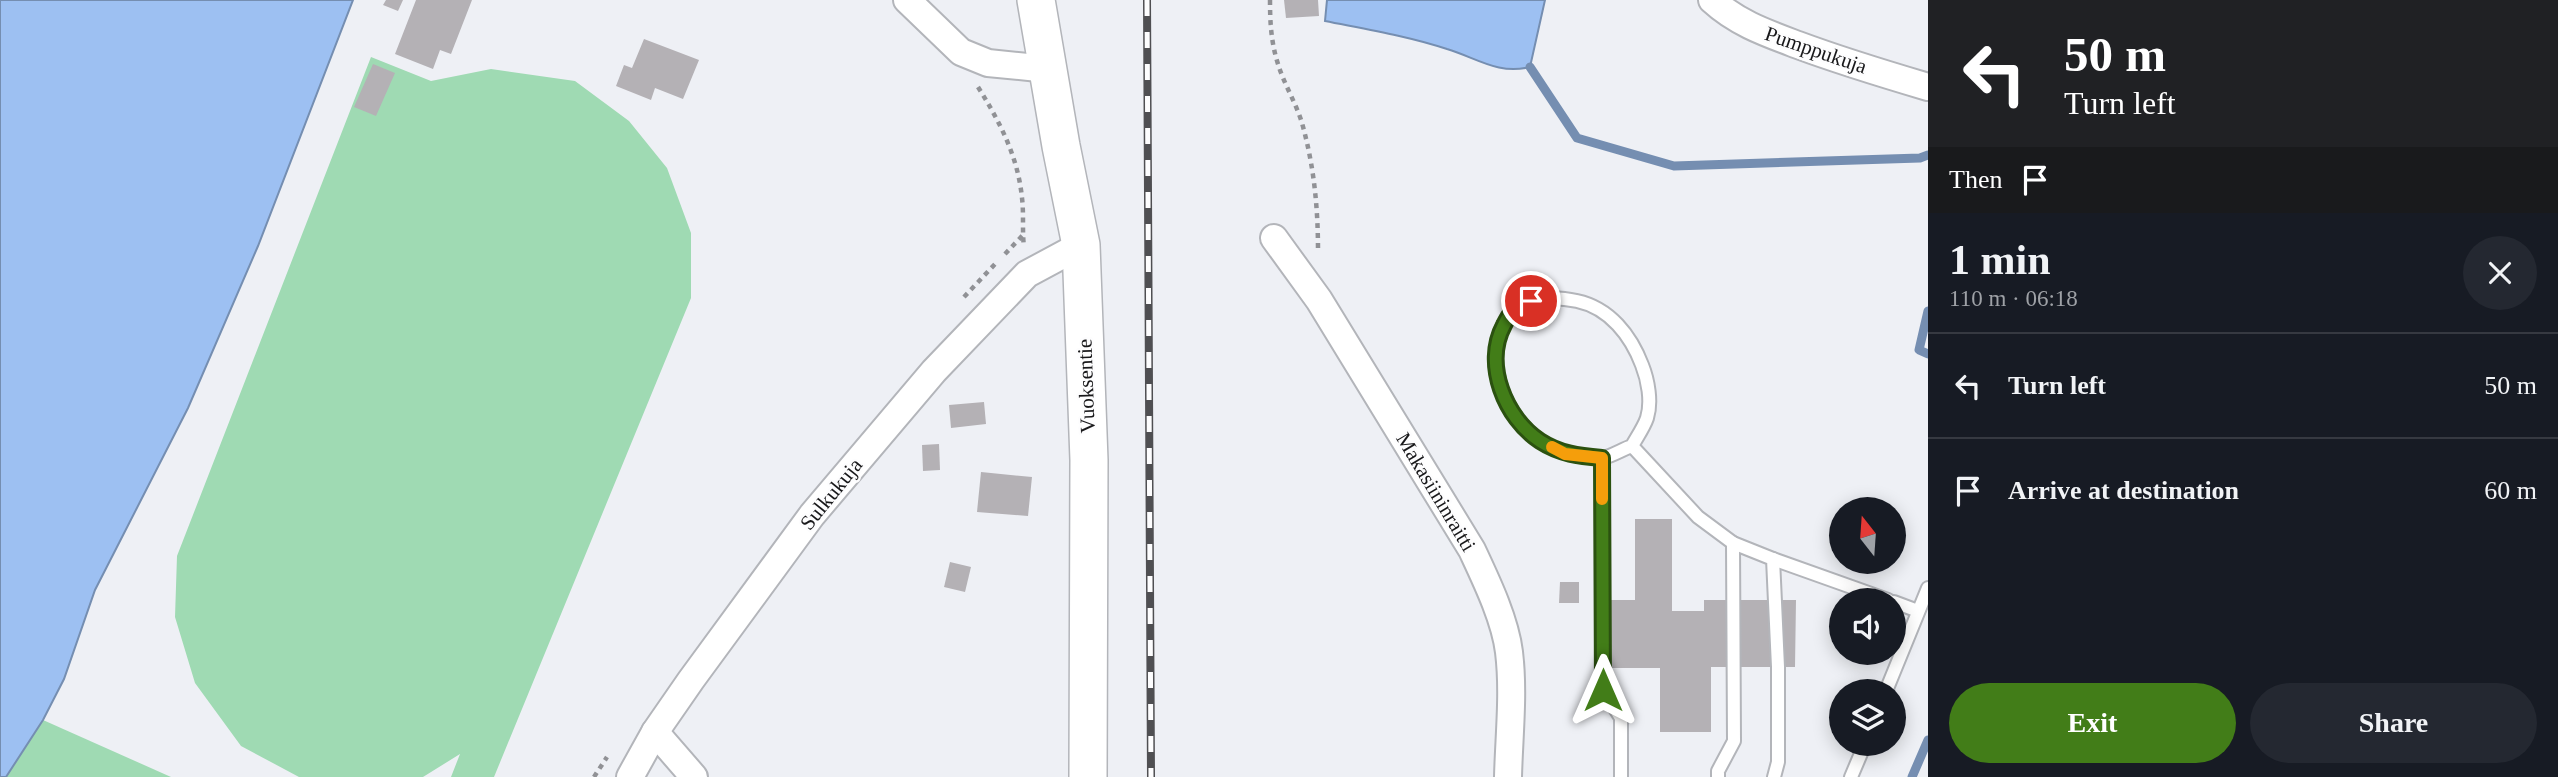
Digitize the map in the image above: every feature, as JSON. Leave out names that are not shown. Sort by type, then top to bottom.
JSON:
[{"type":"street","points":[[907,0],[961,52],[988,63],[1048,69]]},
{"type":"street","name":"Vuoksentie","points":[[1036,0],[1081,245],[1088,460],[1088,777]]},
{"type":"street","name":"Pumppukuja","points":[[1712,0],[1725,13],[1750,27],[1836,59],[1928,87]]},
{"type":"street","name":"Makasiininraitti","points":[[1274,238],[1319,300],[1472,550],[1490,590],[1509,649],[1511,679],[1508,777]]},
{"type":"street","name":"Sulkukuja","points":[[629,777],[655,732],[812,514],[934,371],[1027,274],[1081,245]]},
{"type":"street","points":[[655,732],[694,777]]},
{"type":"lane","points":[[1557,297],[1583,302],[1611,318],[1634,344],[1648,380],[1647,417],[1632,446],[1602,458],[1565,454],[1538,439],[1516,416],[1500,390],[1495,362],[1499,334],[1511,312],[1531,301],[1557,297]]},
{"type":"lane","points":[[1632,446],[1698,517],[1733,543],[1854,588]]},
{"type":"lane","points":[[1602,458],[1603,690],[1621,718],[1621,777]]},
{"type":"lane","points":[[1718,777],[1718,771],[1734,741],[1733,543]]},
{"type":"lane","points":[[1773,559],[1778,735],[1778,762],[1774,777]]},
{"type":"lane","points":[[1891,679],[1928,587]]},
{"type":"lane","points":[[1906,606],[1918,611]]},
{"type":"lane","points":[[1851,777],[1860,756]]},
{"type":"path","points":[[1270,0],[1271,38],[1301,120],[1312,161],[1318,205],[1319,300]]},
{"type":"path","points":[[961,52],[1013,153],[1022,197],[1027,274]]},
{"type":"green space","points":[[371,57],[431,81],[491,69],[575,81],[629,121],[667,168],[691,233],[691,298],[494,777],[451,777],[460,754],[423,777],[299,777],[241,746],[195,683],[175,617],[177,556]]},
{"type":"green space","points":[[43,720],[171,777],[6,777]]},
{"type":"water","points":[[0,0],[353,0],[258,246],[188,408],[95,590],[64,679],[43,720],[6,777],[0,777]]},
{"type":"water","points":[[1327,0],[1545,0],[1530,67],[1508,69],[1417,40],[1325,21]]},
{"type":"building","points":[[386,0],[403,0],[398,11],[383,5]]},
{"type":"building","points":[[416,0],[472,0],[451,54],[440,50],[433,69],[395,54]]},
{"type":"building","points":[[1284,0],[1318,0],[1319,16],[1286,18]]},
{"type":"building","points":[[644,39],[699,60],[683,99],[655,88],[651,100],[616,86],[624,65],[632,68]]},
{"type":"building","points":[[373,64],[395,73],[376,116],[354,107]]},
{"type":"building","points":[[984,402],[986,424],[951,428],[949,405]]},
{"type":"building","points":[[939,444],[940,470],[923,471],[922,445]]},
{"type":"building","points":[[981,472],[1032,477],[1028,516],[977,512]]},
{"type":"building","points":[[1635,519],[1672,519],[1672,611],[1704,611],[1704,600],[1796,600],[1795,667],[1711,667],[1711,732],[1660,732],[1660,668],[1609,668],[1609,600],[1635,600]]},
{"type":"building","points":[[950,562],[971,567],[965,592],[944,587]]},
{"type":"building","points":[[1560,582],[1579,582],[1579,603],[1559,603]]},
{"type":"waterway","points":[[1530,67],[1577,138],[1674,166],[1920,158],[1928,155]]},
{"type":"waterway","points":[[1928,311],[1919,350],[1928,354]]},
{"type":"waterway","points":[[1912,777],[1928,740]]},
{"type":"railway","points":[[1147,0],[1151,777]]},
{"type":"slow traffic","points":[[1552,447],[1565,454],[1602,458],[1602,499]]},
{"type":"route","points":[[1531,301],[1511,312],[1499,334],[1495,362],[1500,390],[1516,416],[1538,439],[1565,454],[1602,458],[1603,690]]}]
